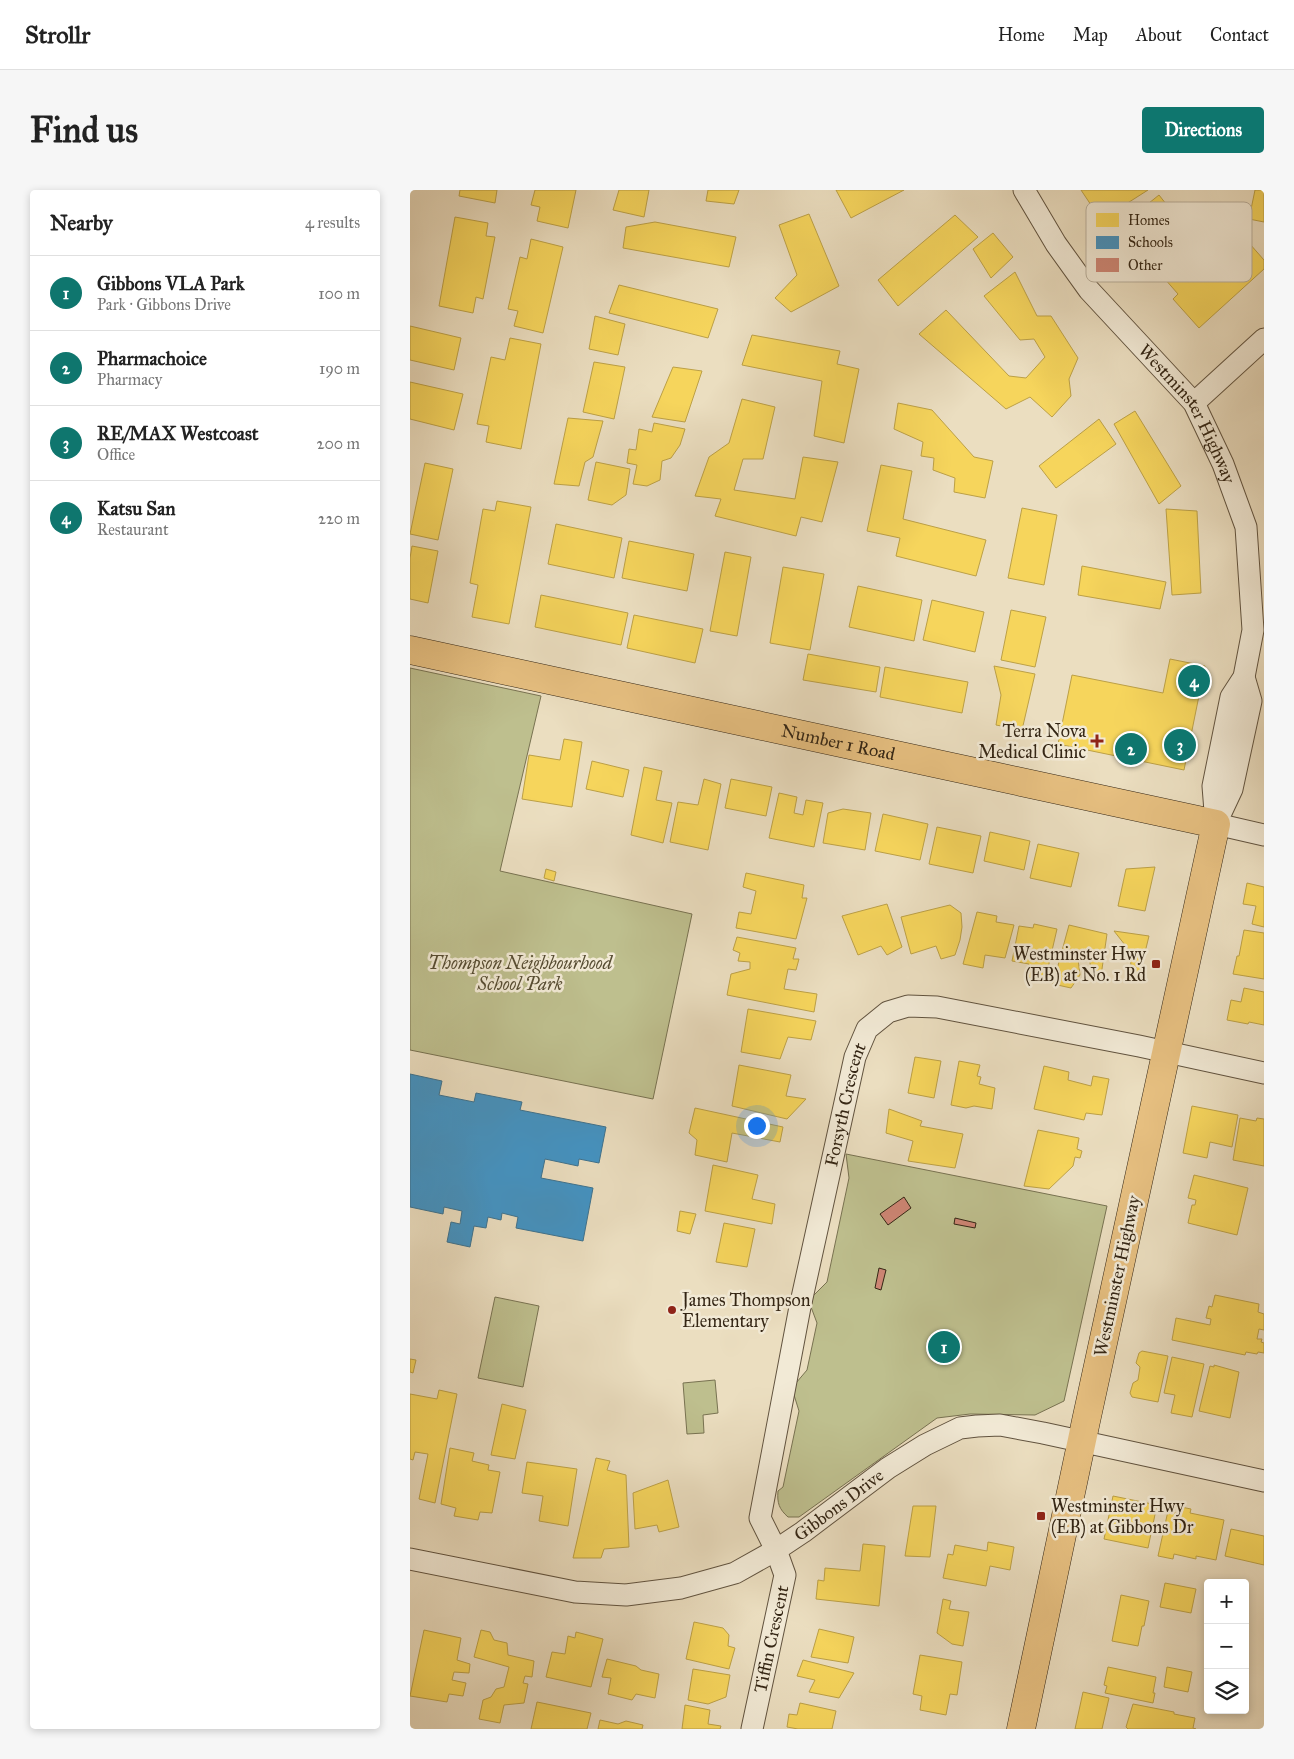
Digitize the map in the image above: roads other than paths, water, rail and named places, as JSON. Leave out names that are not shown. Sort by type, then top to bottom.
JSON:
[{"type":"main road","name":"Number 1 Road","points":[[410,650],[1216,824]]},
{"type":"main road","name":"Westminster Highway","points":[[1021,1729],[1216,824]]},
{"type":"street","name":"Westminster Highway","points":[[1024,190],[1056,244],[1089,290],[1194,402],[1223,464],[1246,527],[1252,630],[1244,676],[1231,696],[1213,786],[1216,824]]},
{"type":"street","points":[[1194,402],[1264,339]]},
{"type":"street","name":"Number 1 Road","points":[[1216,824],[1264,835]]},
{"type":"street","name":"Forsyth Crescent","points":[[776,1550],[760,1518],[804,1288],[854,1057],[867,1029],[888,1012],[908,1006],[937,1007],[1166,1051],[1264,1073]]},
{"type":"street","name":"Gibbons Drive","points":[[410,1559],[575,1592],[626,1595],[681,1588],[736,1573],[803,1532],[888,1468],[925,1444],[960,1428],[977,1426],[1000,1425],[1264,1481]]},
{"type":"street","name":"Tiffin Crescent","points":[[752,1729],[785,1575],[776,1550]]},
{"type":"place","name":"Katsu San","points":[[1194,681]]},
{"type":"place","name":"Terra Nova Medical Clinic","points":[[1097,741]]},
{"type":"place","name":"RE/MAX Westcoast","points":[[1180,745]]},
{"type":"place","name":"Pharmachoice","points":[[1131,749]]},
{"type":"place","name":"Westminster Hwy (EB) at No. 1 Rd","points":[[1156,964]]},
{"type":"place","name":"James Thompson Elementary","points":[[672,1310]]},
{"type":"place","name":"Gibbons VLA Park","points":[[944,1347]]},
{"type":"place","name":"Westminster Hwy (EB) at Gibbons Dr","points":[[1041,1516]]},
{"type":"park label","name":"Thompson Neighbourhood School Park","points":[[520,973]]}]
